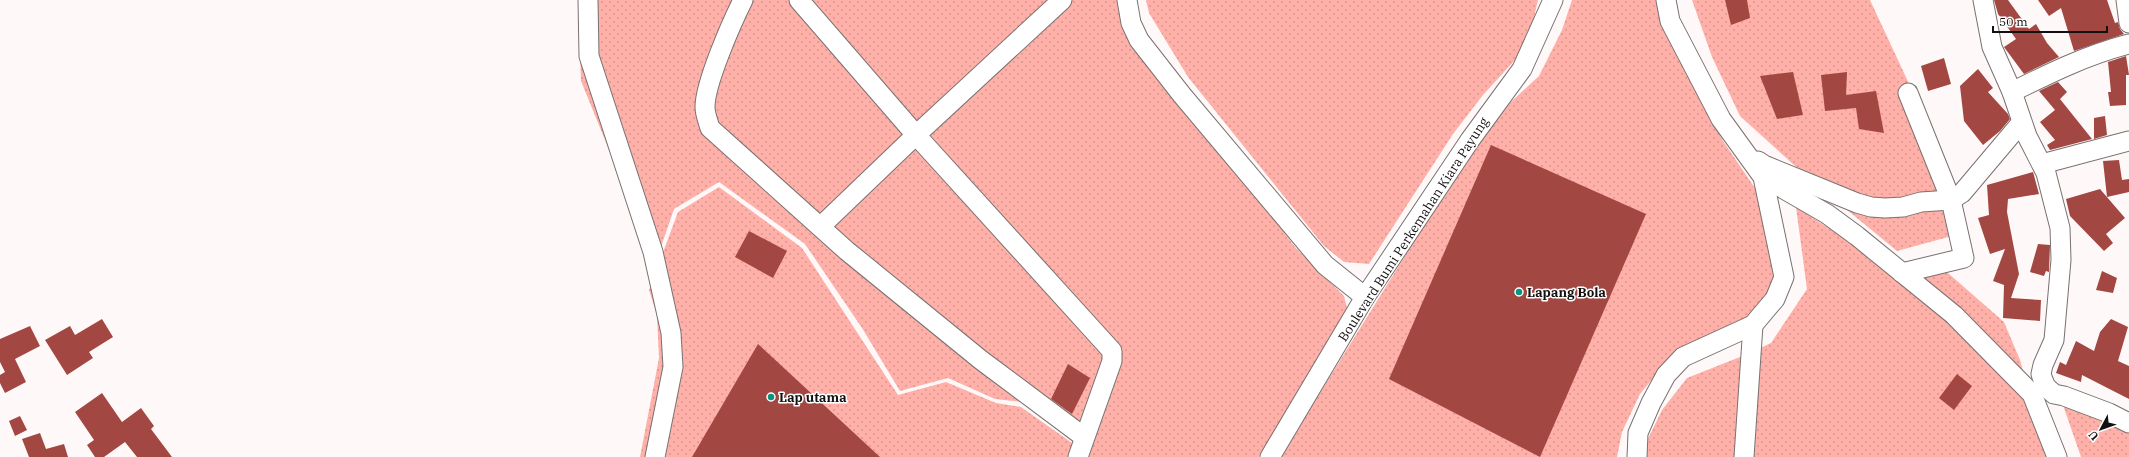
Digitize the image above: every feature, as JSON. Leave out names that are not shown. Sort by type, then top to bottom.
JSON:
[{"type":"street","points":[[588,0],[589,56],[653,252],[671,333],[673,367],[655,457]]},
{"type":"street","points":[[743,0],[735,16],[714,71],[705,105],[710,128],[821,226],[847,251],[975,355],[1084,437]]},
{"type":"street","points":[[799,0],[916,135],[1112,351],[1112,362],[1078,457]]},
{"type":"street","points":[[821,226],[916,135],[1062,0]]},
{"type":"street","points":[[1127,0],[1131,23],[1139,40],[1182,95],[1325,265],[1365,297]]},
{"type":"street","name":"Boulevard Bumi Perkemahan Kiara Payung","points":[[1270,457],[1365,297],[1470,140],[1522,69],[1553,0]]},
{"type":"street","points":[[1666,0],[1670,21],[1721,119],[1763,177],[1827,214],[1857,236],[1954,315],[2024,384],[2036,402],[2057,457]]},
{"type":"street","points":[[1983,0],[1992,47],[2012,92],[2022,123],[2046,173],[2060,228],[2061,260],[2054,340],[2043,365],[2041,374],[2043,380],[2046,387],[2054,394],[2064,396],[2109,413],[2129,423]]},
{"type":"street","points":[[2126,0],[2129,23]]},
{"type":"street","points":[[2012,92],[2063,66],[2106,50],[2129,44]]},
{"type":"street","points":[[1902,273],[1964,258],[1951,200],[1908,93]]},
{"type":"street","points":[[1740,146],[1764,165],[1857,203],[1871,207],[1903,207],[1921,202],[1951,200],[1962,192],[1978,176],[2022,123]]},
{"type":"street","points":[[2042,164],[2129,141]]},
{"type":"street","points":[[1637,457],[1638,433],[1651,403],[1666,375],[1683,357],[1753,325],[1775,299],[1784,277],[1763,177]]},
{"type":"street","points":[[1744,457],[1753,325]]},
{"type":"shaded area","points":[[578,0],[1128,0],[1137,30],[1259,200],[1295,247],[1344,296],[1348,312],[1259,457],[1087,457],[1089,447],[1024,402],[995,399],[948,378],[900,391],[862,328],[805,244],[719,182],[674,209],[650,279],[637,226],[618,172],[581,81]]},
{"type":"shaded area","points":[[1146,0],[1538,0],[1527,47],[1483,95],[1453,134],[1369,264],[1344,262],[1324,246],[1188,77],[1149,13]]},
{"type":"shaded area","points":[[1572,0],[1662,0],[1666,17],[1688,76],[1723,141],[1759,194],[1781,277],[1755,321],[1674,353],[1640,394],[1622,432],[1617,457],[1280,457],[1487,124],[1539,76],[1562,30]]},
{"type":"shaded area","points":[[1692,0],[1870,0],[1911,88],[1952,236],[1897,251],[1806,176],[1740,116],[1712,57]]},
{"type":"shaded area","points":[[719,187],[802,248],[898,395],[946,382],[996,403],[1021,407],[1075,445],[1074,457],[640,457],[659,358],[657,315],[649,290],[678,212]]},
{"type":"shaded area","points":[[1796,207],[1839,235],[1872,261],[1901,273],[1918,271],[1948,273],[2004,322],[2020,360],[2046,457],[1642,457],[1642,451],[1662,410],[1687,378],[1771,343],[1807,289]]},
{"type":"shaded area","points":[[2063,405],[2129,417],[2129,457],[2081,457]]},
{"type":"building","points":[[1725,0],[1747,0],[1750,18],[1731,25]]},
{"type":"building","points":[[1994,0],[2008,0],[2029,29],[2036,24],[2047,43],[2059,57],[2024,74],[2004,47],[2016,39],[1998,14]]},
{"type":"building","points":[[2038,0],[2107,0],[2115,23],[2118,22],[2120,29],[2124,34],[2074,51],[2061,8],[2049,16]]},
{"type":"building","points":[[2126,56],[2129,75],[2126,75],[2126,105],[2110,106],[2108,92],[2111,92],[2108,62]]},
{"type":"building","points":[[1944,58],[1951,84],[1928,91],[1921,66]]},
{"type":"building","points":[[1978,69],[1993,88],[1988,92],[2008,114],[2010,119],[2000,131],[1983,145],[1964,121],[1960,86]]},
{"type":"building","points":[[1793,72],[1803,115],[1777,119],[1760,76]]},
{"type":"building","points":[[1847,72],[1846,95],[1876,91],[1884,133],[1859,129],[1856,108],[1825,111],[1821,75]]},
{"type":"building","points":[[2058,82],[2067,92],[2060,99],[2092,139],[2050,150],[2047,145],[2055,140],[2040,122],[2055,110],[2039,91]]},
{"type":"building","points":[[2105,116],[2107,135],[2094,139],[2094,118]]},
{"type":"building","name":"Lapang Bola","points":[[1491,145],[1646,214],[1540,457],[1389,379]]},
{"type":"building","points":[[2119,160],[2122,180],[2129,179],[2129,192],[2107,197],[2103,161]]},
{"type":"building","points":[[2033,172],[2039,194],[2008,199],[2007,212],[2019,274],[2011,298],[2041,300],[2040,321],[2003,318],[2004,285],[1993,281],[2005,249],[1990,254],[1978,218],[1989,215],[1987,185]]},
{"type":"building","points":[[2100,189],[2125,218],[2106,234],[2113,243],[2104,251],[2070,216],[2066,199]]},
{"type":"building","points":[[749,231],[787,251],[773,278],[735,257]]},
{"type":"building","points":[[2038,244],[2050,245],[2049,272],[2046,271],[2044,276],[2030,272]]},
{"type":"building","points":[[2102,271],[2117,278],[2113,293],[2096,290]]},
{"type":"building","points":[[102,319],[113,337],[89,352],[93,358],[67,375],[45,340],[70,326],[75,335]]},
{"type":"building","points":[[2111,319],[2128,327],[2118,361],[2129,366],[2129,399],[2082,375],[2081,382],[2056,373],[2060,362],[2066,365],[2076,341],[2094,351],[2100,332]]},
{"type":"building","points":[[30,326],[40,346],[15,359],[26,382],[5,393],[0,383],[0,375],[5,372],[0,362],[0,339]]},
{"type":"building","name":"Lap utama","points":[[758,344],[771,356],[880,457],[692,457]]},
{"type":"building","points":[[1068,364],[1090,378],[1072,414],[1051,399]]},
{"type":"building","points":[[1957,374],[1972,386],[1954,410],[1939,398]]},
{"type":"building","points":[[102,393],[122,422],[141,408],[154,426],[151,429],[172,457],[137,457],[125,442],[104,457],[95,457],[87,445],[94,440],[75,412]]},
{"type":"building","points":[[20,416],[27,430],[15,436],[9,421]]},
{"type":"building","points":[[40,433],[46,449],[64,444],[68,457],[29,457],[22,439]]},
{"type":"place","name":"Lapang Bola","points":[[1519,292]]},
{"type":"place","name":"Lap utama","points":[[771,397]]}]
